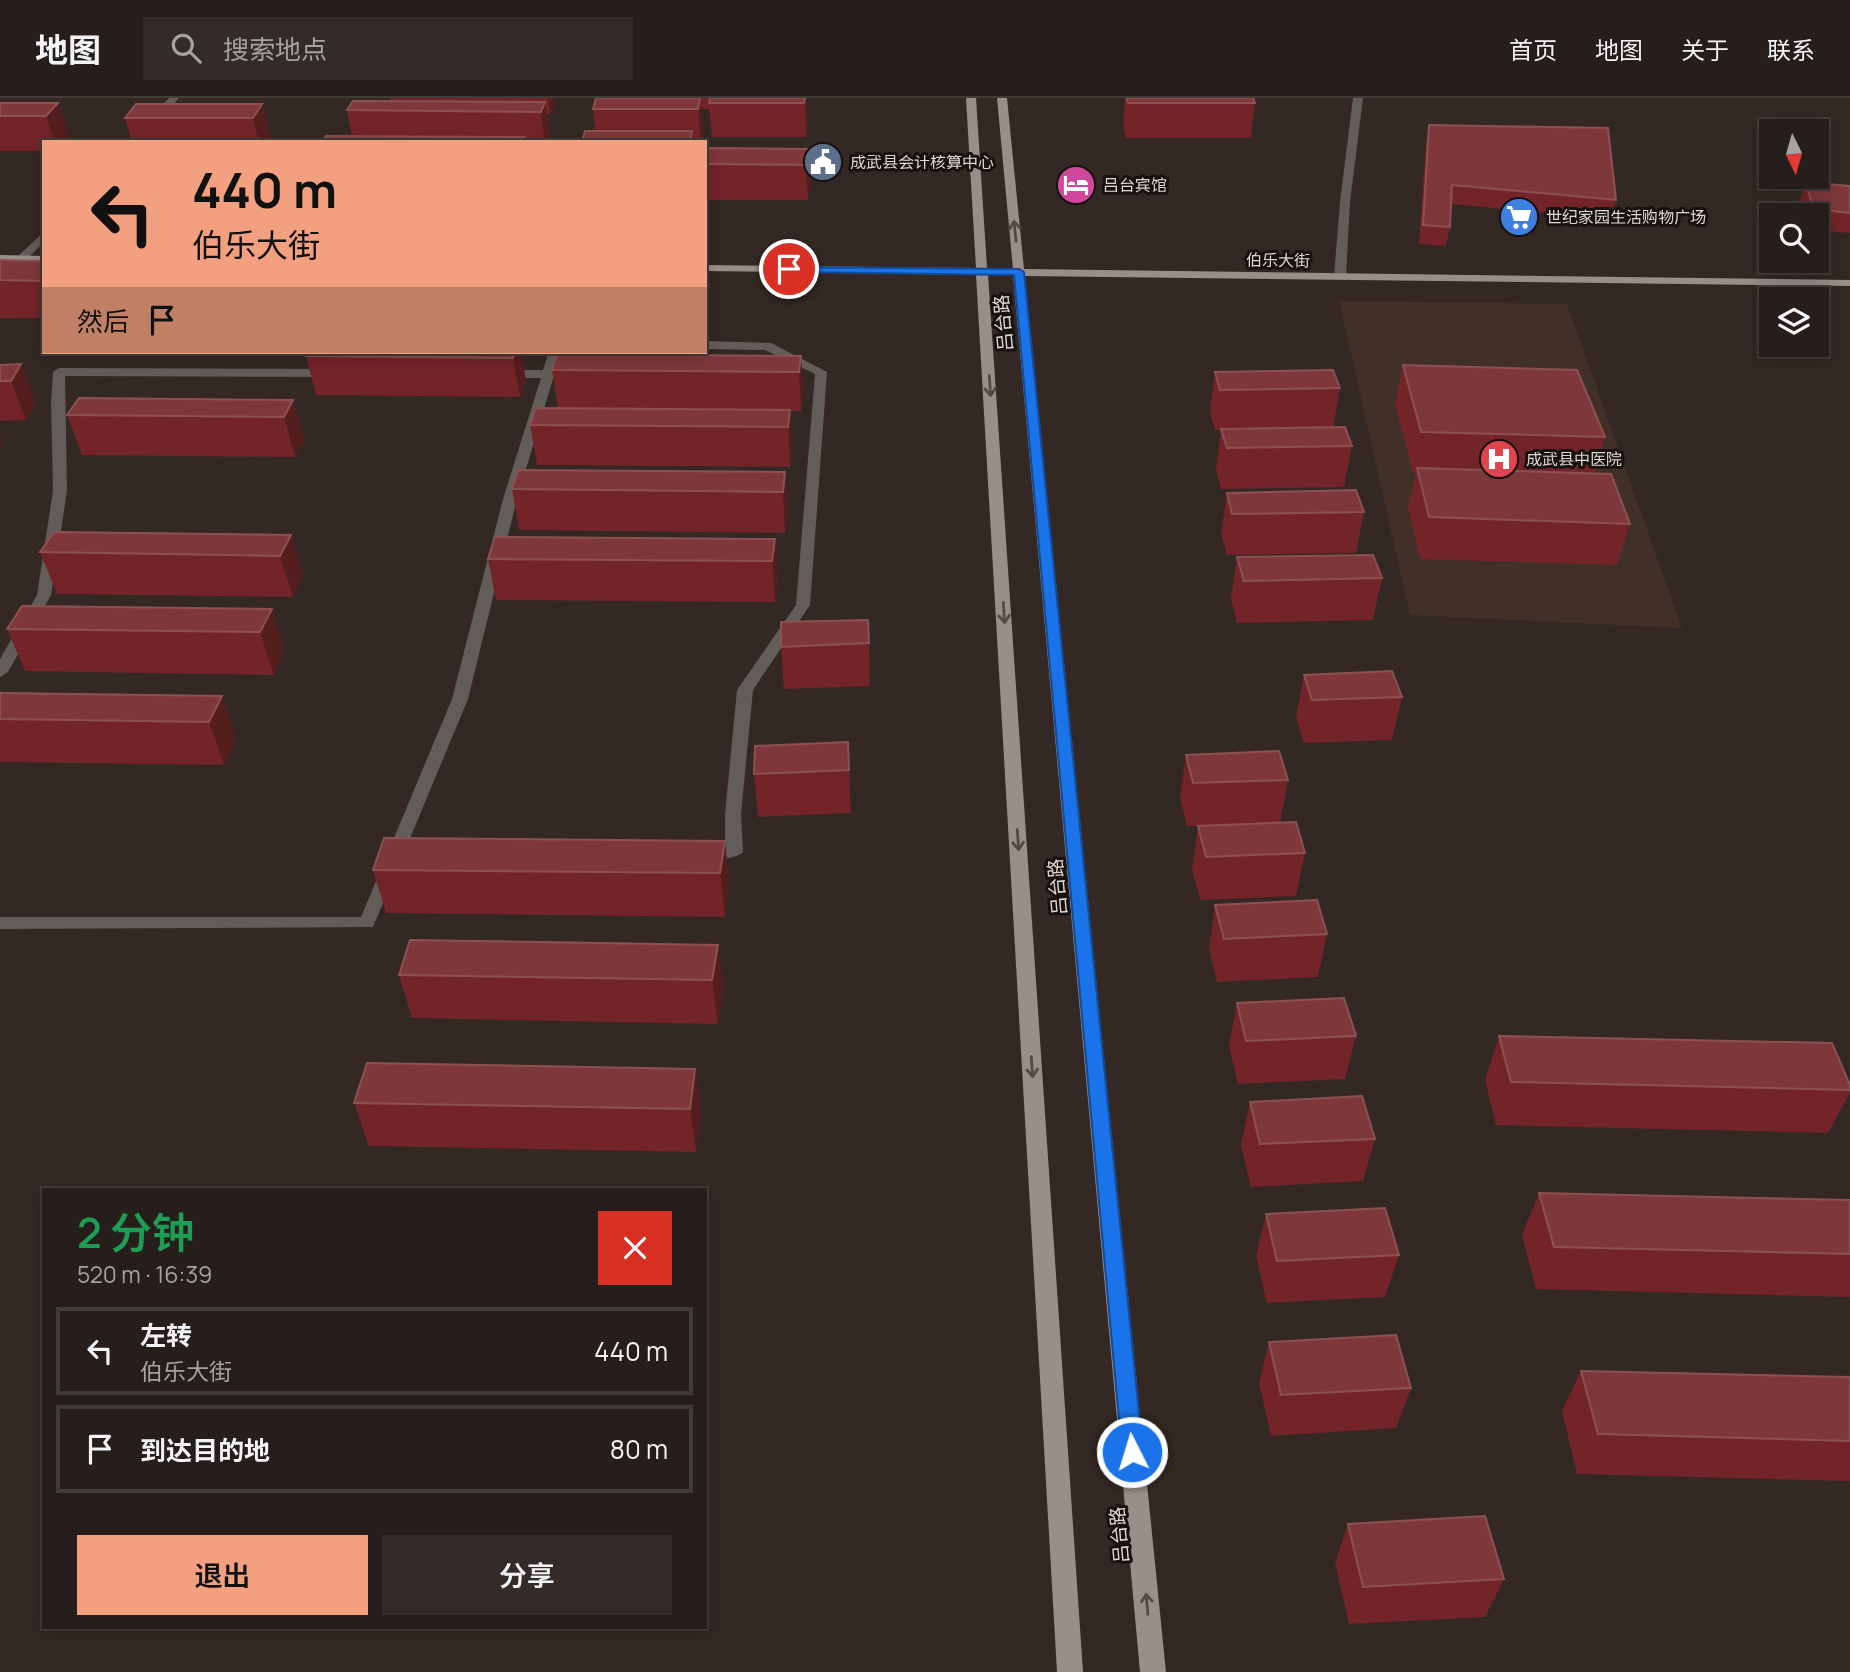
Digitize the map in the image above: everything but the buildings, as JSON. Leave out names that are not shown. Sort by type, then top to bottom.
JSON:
[{"type":"main road","name":"吕台路","points":[[971,98],[1070,1672]]},
{"type":"main road","name":"吕台路","points":[[1002,98],[1153,1672]]},
{"type":"main road","points":[[0,258],[42,259]]},
{"type":"main road","name":"伯乐大街","points":[[707,268],[1850,283]]},
{"type":"street","points":[[135,140],[174,98]]},
{"type":"street","points":[[1340,276],[1345,202],[1358,98]]},
{"type":"street","points":[[22,258],[42,237]]},
{"type":"street","points":[[694,852],[734,852],[733,814],[745,690],[803,605],[821,372],[767,346],[707,345]]},
{"type":"street","points":[[0,922],[367,923],[405,850],[460,699],[510,499],[554,354]]},
{"type":"street","points":[[0,672],[44,595],[61,491],[57,403],[59,372],[352,373]]},
{"type":"street","points":[[492,374],[548,374]]},
{"type":"shaded area","name":"成武县中医院","points":[[1339,301],[1567,304],[1682,628],[1410,615]]},
{"type":"place","name":"成武县会计核算中心","points":[[823,162]]},
{"type":"place","name":"吕台宾馆","points":[[1076,185]]},
{"type":"place","name":"世纪家园生活购物广场","points":[[1519,217]]},
{"type":"place","name":"成武县中医院","points":[[1499,459]]},
{"type":"route","points":[[789,269],[1019,272],[1132,1452]]}]
